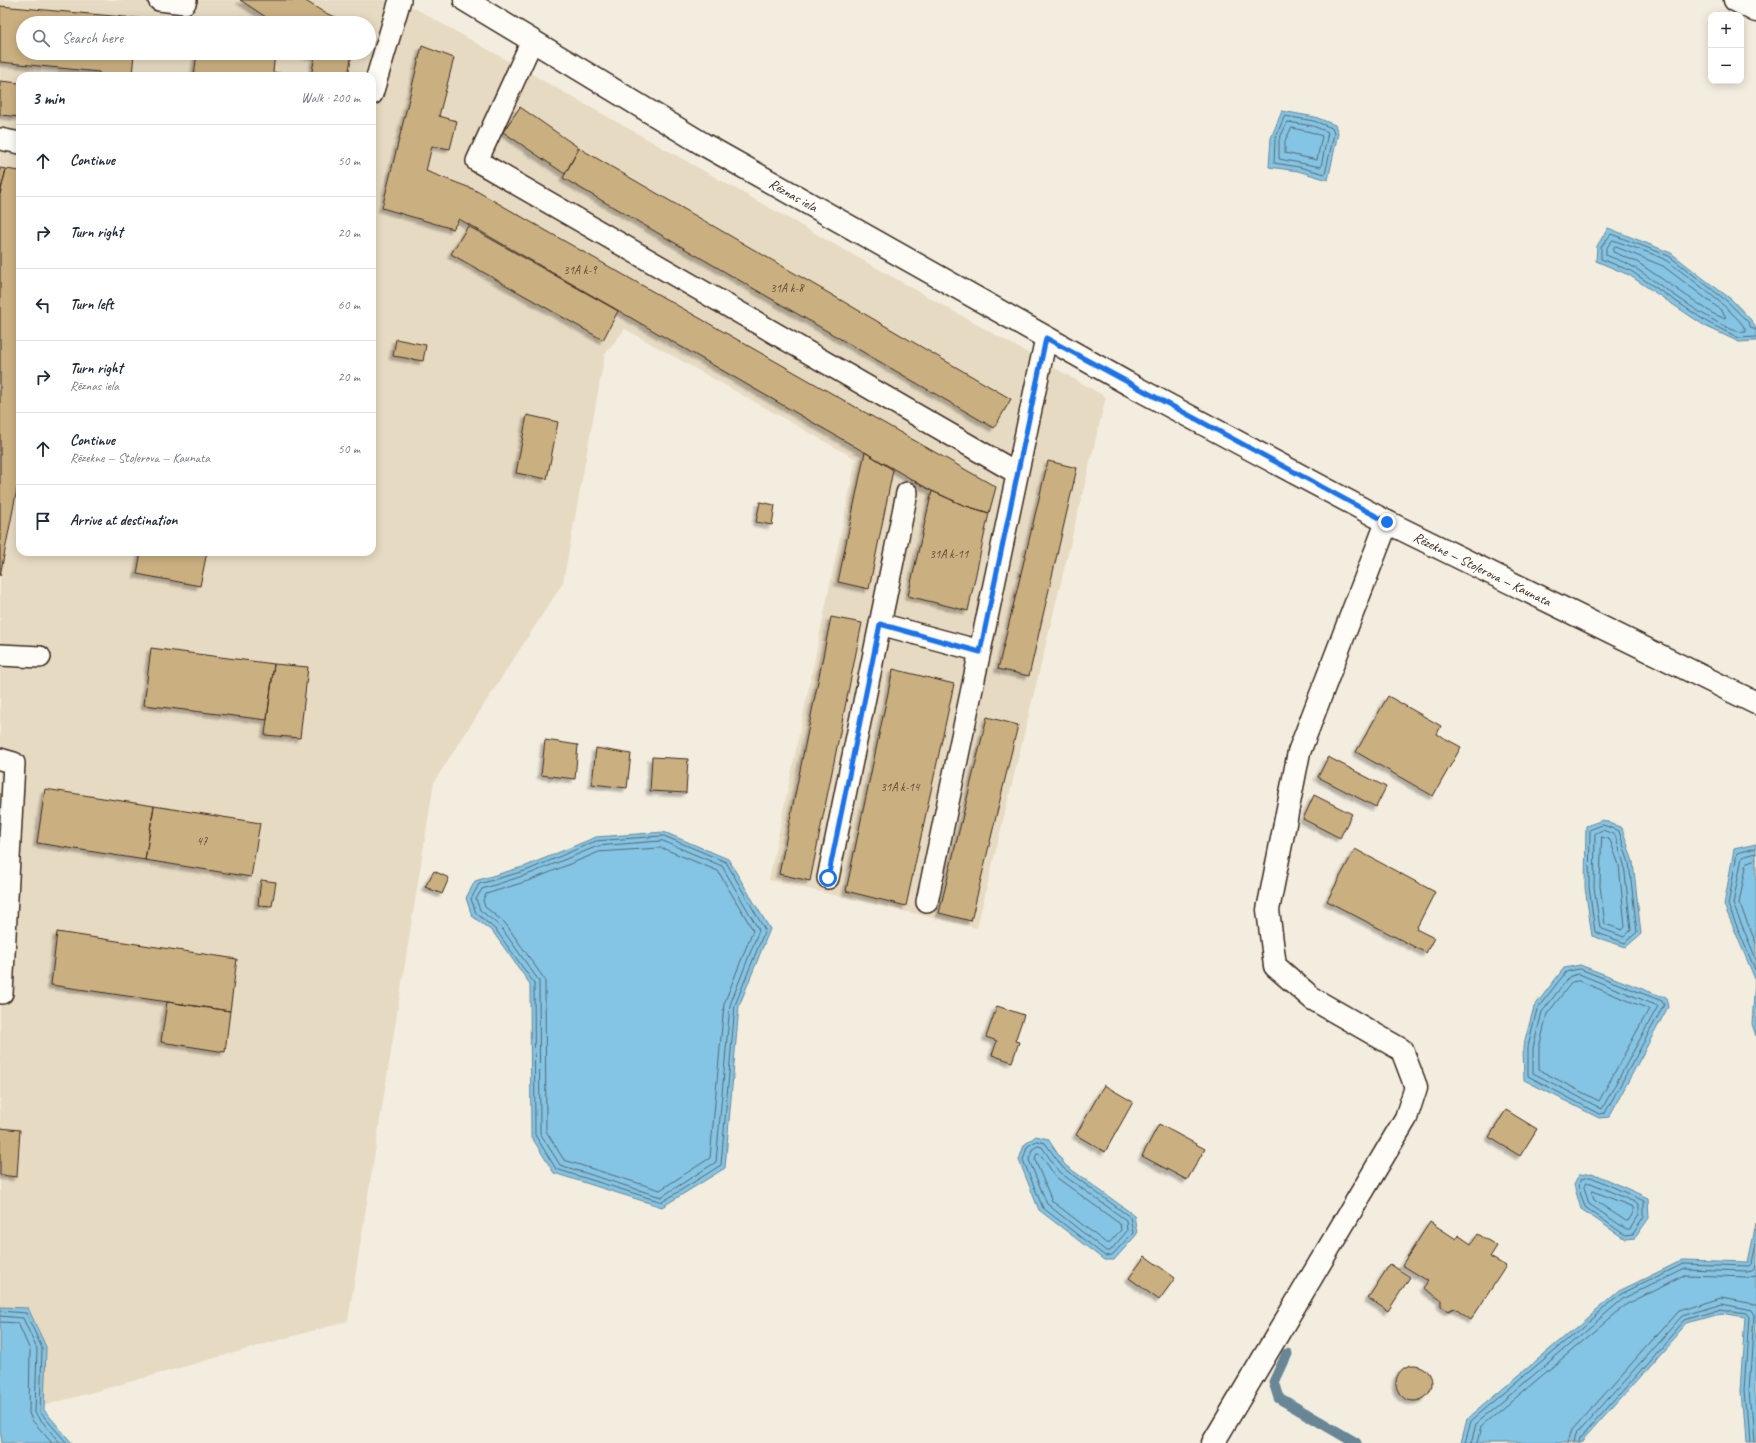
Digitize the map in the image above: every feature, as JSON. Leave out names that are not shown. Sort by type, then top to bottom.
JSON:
[{"type":"main road","name":"Rēznas iela","points":[[465,0],[703,144],[1127,383]]},
{"type":"main road","points":[[1735,0],[1756,11]]},
{"type":"main road","name":"Rēzekne — Stoļerova — Kaunata","points":[[1127,383],[1387,522],[1756,703]]},
{"type":"main road","points":[[1213,1443],[1406,1118],[1416,1087],[1402,1050],[1313,1000],[1275,966],[1268,910],[1299,752],[1387,522]]},
{"type":"lane","points":[[159,0],[185,3],[186,0]]},
{"type":"lane","points":[[376,81],[400,0]]},
{"type":"lane","points":[[532,41],[477,161],[1017,473]]},
{"type":"lane","points":[[0,140],[16,142]]},
{"type":"lane","points":[[927,902],[1046,338]]},
{"type":"lane","points":[[828,878],[907,494]]},
{"type":"lane","points":[[880,624],[980,652]]},
{"type":"lane","points":[[0,655],[40,657]]},
{"type":"lane","points":[[0,759],[14,763],[2,993]]},
{"type":"shaded area","points":[[0,0],[400,0],[1106,397],[977,928],[769,880],[856,459],[625,329],[605,354],[563,583],[434,782],[348,1321],[0,1418]]},
{"type":"water","points":[[1282,111],[1315,117],[1335,125],[1338,133],[1328,180],[1298,171],[1269,167],[1271,138]]},
{"type":"water","points":[[1608,228],[1671,253],[1731,299],[1752,321],[1756,329],[1756,341],[1739,342],[1705,326],[1629,275],[1596,261],[1597,246]]},
{"type":"water","points":[[1603,820],[1622,828],[1633,862],[1641,934],[1626,947],[1592,936],[1585,887],[1586,826]]},
{"type":"water","points":[[664,832],[728,859],[770,929],[739,1006],[725,1168],[662,1207],[554,1173],[531,1136],[530,984],[493,932],[472,916],[466,898],[475,881],[526,866],[596,837]]},
{"type":"water","points":[[1756,844],[1756,1036],[1752,1024],[1755,979],[1724,905],[1734,849]]},
{"type":"water","points":[[1580,965],[1666,998],[1668,1007],[1609,1117],[1599,1118],[1524,1080],[1523,1047],[1534,1007],[1564,968]]},
{"type":"water","points":[[1036,1136],[1048,1139],[1065,1165],[1134,1215],[1137,1234],[1114,1260],[1104,1260],[1039,1210],[1019,1160],[1024,1145]]},
{"type":"water","points":[[1592,1173],[1648,1198],[1649,1218],[1635,1238],[1625,1239],[1581,1209],[1574,1185],[1579,1175]]},
{"type":"water","points":[[1756,1224],[1756,1443],[1744,1443],[1740,1390],[1745,1317],[1722,1313],[1687,1323],[1581,1443],[1461,1443],[1467,1419],[1619,1291],[1683,1260],[1748,1262]]},
{"type":"water","points":[[0,1307],[28,1308],[46,1347],[44,1410],[72,1443],[2,1443],[0,1430]]},
{"type":"building","points":[[240,0],[304,0],[325,13],[333,16],[264,16]]},
{"type":"building","points":[[0,6],[113,16],[16,16],[16,60],[133,60],[132,72],[99,72],[0,62]]},
{"type":"building","points":[[422,46],[454,58],[439,116],[457,121],[450,149],[432,146],[426,171],[473,189],[996,487],[989,513],[963,505],[932,491],[459,219],[453,229],[382,208]]},
{"type":"building","points":[[196,60],[274,60],[273,72],[195,72]]},
{"type":"building","points":[[314,60],[351,60],[349,72],[312,72]]},
{"type":"building","points":[[0,81],[16,83],[16,117],[0,115]]},
{"type":"building","points":[[520,107],[579,148],[565,174],[503,132]]},
{"type":"building","points":[[579,148],[1011,399],[994,428],[563,178]]},
{"type":"building","points":[[0,168],[6,169],[0,194]]},
{"type":"building","points":[[6,169],[16,170],[16,494],[0,576],[0,194]]},
{"type":"building","points":[[468,226],[618,311],[603,340],[451,254]]},
{"type":"building","points":[[396,339],[426,345],[423,361],[393,356]]},
{"type":"building","points":[[527,415],[558,422],[547,479],[516,473]]},
{"type":"building","points":[[865,452],[893,470],[869,589],[838,582]]},
{"type":"building","points":[[1048,461],[1077,468],[1029,676],[998,669]]},
{"type":"building","points":[[932,491],[963,505],[989,513],[968,611],[908,596]]},
{"type":"building","points":[[760,502],[775,505],[772,525],[756,522]]},
{"type":"building","points":[[140,556],[206,556],[200,586],[137,574]]},
{"type":"building","points":[[831,617],[862,623],[810,881],[779,874]]},
{"type":"building","points":[[151,648],[274,664],[267,720],[144,705]]},
{"type":"building","points":[[274,664],[308,667],[300,738],[265,735]]},
{"type":"building","points":[[893,669],[954,684],[906,906],[846,891]]},
{"type":"building","points":[[1388,696],[1441,726],[1437,734],[1461,747],[1433,796],[1356,752]]},
{"type":"building","points":[[987,717],[1018,725],[971,921],[939,913]]},
{"type":"building","points":[[545,740],[578,745],[575,779],[541,775]]},
{"type":"building","points":[[596,748],[631,754],[627,788],[592,784]]},
{"type":"building","points":[[652,757],[688,759],[686,793],[650,791]]},
{"type":"building","points":[[1328,757],[1386,787],[1376,807],[1318,777]]},
{"type":"building","points":[[45,789],[154,806],[145,860],[37,843]]},
{"type":"building","points":[[1314,795],[1352,814],[1340,838],[1303,819]]},
{"type":"building","points":[[154,806],[260,823],[251,877],[145,860]]},
{"type":"building","points":[[1355,849],[1435,892],[1416,929],[1434,938],[1426,953],[1327,901]]},
{"type":"building","points":[[434,871],[449,878],[442,894],[425,887]]},
{"type":"building","points":[[261,880],[276,882],[272,906],[258,905]]},
{"type":"building","points":[[57,932],[237,959],[230,1011],[51,985]]},
{"type":"building","points":[[167,1002],[230,1011],[225,1052],[161,1042]]},
{"type":"building","points":[[997,1006],[1024,1015],[1015,1041],[1019,1042],[1012,1062],[992,1055],[997,1041],[986,1037]]},
{"type":"building","points":[[1104,1085],[1133,1102],[1105,1152],[1076,1135]]},
{"type":"building","points":[[1506,1110],[1537,1129],[1520,1156],[1489,1137]]},
{"type":"building","points":[[1159,1124],[1205,1149],[1187,1180],[1142,1156]]},
{"type":"building","points":[[0,1128],[20,1130],[17,1177],[0,1175]]},
{"type":"building","points":[[1430,1222],[1456,1239],[1458,1235],[1471,1244],[1478,1234],[1497,1246],[1490,1257],[1506,1266],[1471,1320],[1454,1308],[1448,1311],[1441,1306],[1441,1300],[1423,1288],[1428,1281],[1402,1265]]},
{"type":"building","points":[[1145,1256],[1175,1278],[1159,1300],[1129,1278]]},
{"type":"building","points":[[1390,1264],[1410,1277],[1388,1311],[1368,1298]]},
{"type":"building","points":[[1414,1365],[1427,1370],[1432,1383],[1427,1396],[1414,1401],[1401,1396],[1396,1383],[1401,1370]]},
{"type":"waterway","points":[[1287,1354],[1274,1382],[1279,1398],[1356,1443]]},
{"type":"route","points":[[828,878],[880,624],[980,652],[1046,338],[1387,522]]}]
